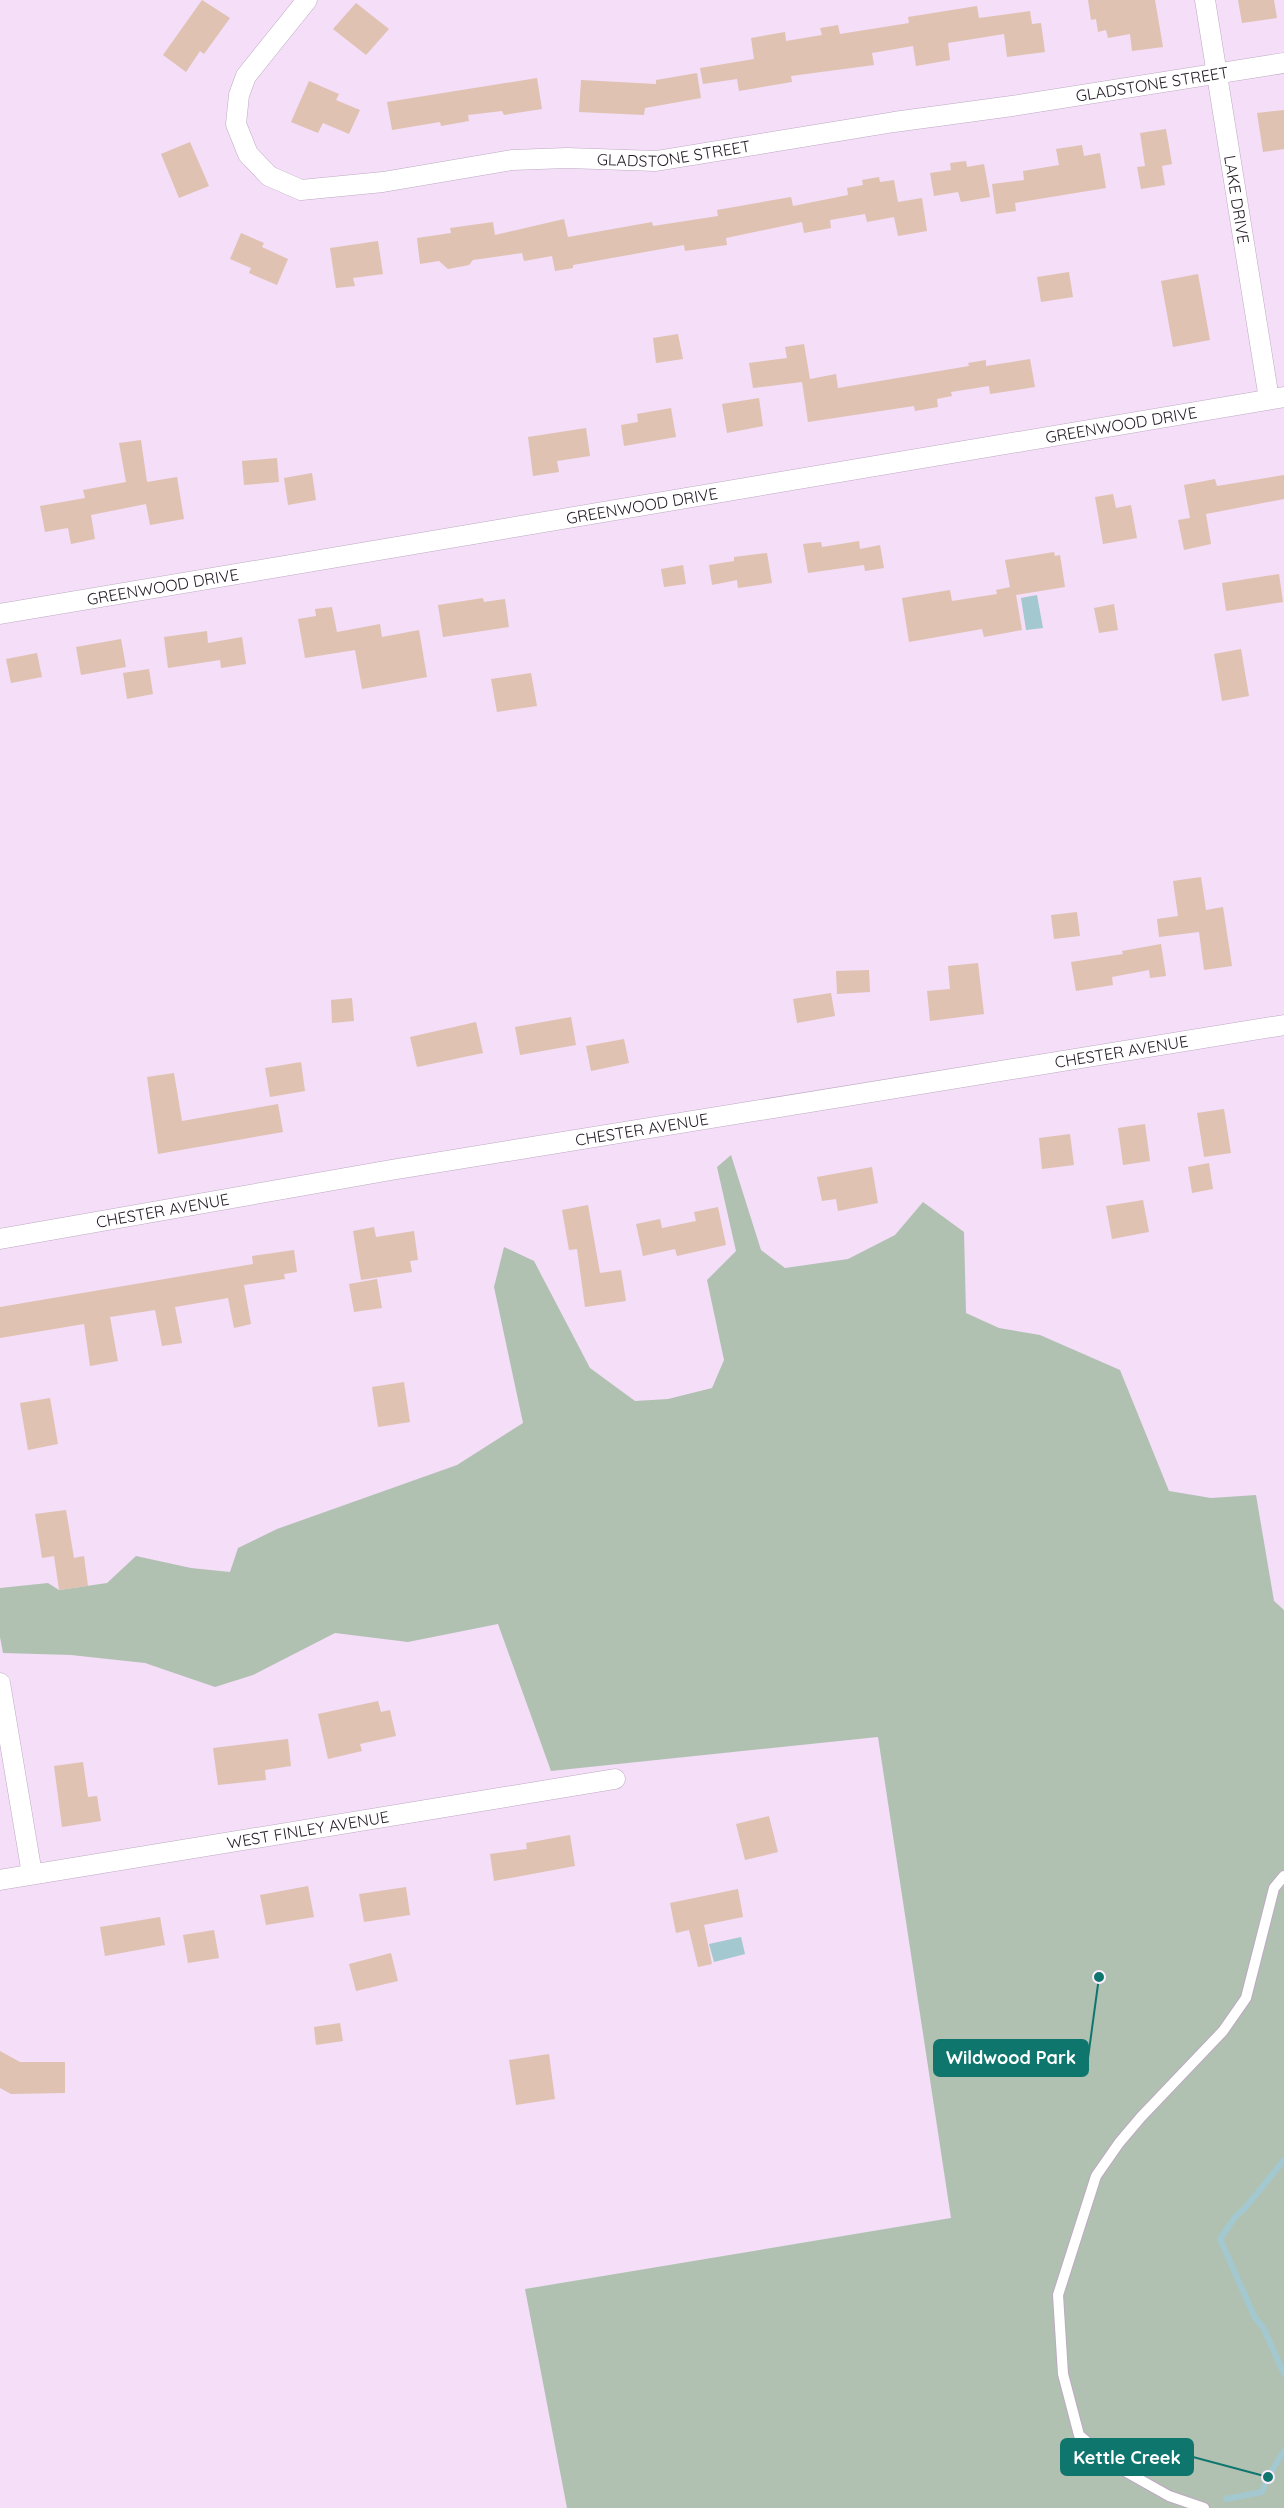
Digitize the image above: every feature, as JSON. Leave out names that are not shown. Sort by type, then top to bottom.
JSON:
[{"type":"street","name":"GLADSTONE STREET","points":[[307,0],[246,76],[239,95],[236,124],[248,154],[269,176],[301,190],[383,182],[512,160],[567,158],[656,161],[894,122],[1284,63]]},
{"type":"street","name":"LAKE DRIVE","points":[[1205,0],[1277,398]]},
{"type":"street","name":"GREENWOOD DRIVE","points":[[0,614],[1277,398]]},
{"type":"street","name":"CHESTER AVENUE","points":[[0,1239],[379,1172],[1284,1025]]},
{"type":"street","points":[[0,1683],[32,1874]]},
{"type":"street","name":"WEST FINLEY AVENUE","points":[[0,1880],[615,1779]]},
{"type":"lane","points":[[1204,2508],[1169,2496],[1114,2465],[1078,2435],[1063,2374],[1058,2295],[1096,2176],[1141,2117],[1223,2031],[1246,1998],[1274,1888],[1284,1876]]},
{"type":"shaded area","points":[[1037,595],[1043,628],[1026,630],[1021,598]]},
{"type":"shaded area","points":[[731,1155],[761,1250],[785,1268],[848,1259],[895,1235],[923,1202],[964,1232],[966,1313],[999,1328],[1040,1335],[1120,1370],[1169,1491],[1211,1498],[1256,1495],[1274,1601],[1284,1610],[1284,2508],[567,2508],[525,2289],[951,2218],[878,1737],[551,1771],[498,1624],[408,1642],[335,1633],[253,1675],[215,1687],[145,1663],[71,1655],[3,1653],[0,1637],[0,1588],[48,1583],[59,1590],[107,1583],[136,1556],[191,1568],[230,1572],[238,1548],[277,1529],[457,1465],[523,1423],[494,1287],[504,1247],[534,1261],[590,1368],[635,1401],[668,1399],[712,1388],[724,1360],[707,1280],[736,1251],[717,1167]]},
{"type":"shaded area","points":[[741,1937],[745,1954],[714,1962],[709,1944]]},
{"type":"building","points":[[202,0],[230,18],[204,54],[200,51],[186,72],[163,55]]},
{"type":"building","points":[[1088,0],[1155,0],[1163,47],[1132,51],[1130,34],[1108,38],[1106,30],[1098,32],[1096,19],[1091,20]]},
{"type":"building","points":[[1238,0],[1274,0],[1277,18],[1242,23]]},
{"type":"building","points":[[356,3],[389,29],[366,55],[333,29]]},
{"type":"building","points":[[977,6],[979,18],[1030,11],[1032,24],[1041,23],[1045,52],[1007,57],[1004,34],[948,43],[950,60],[916,66],[913,46],[872,53],[874,65],[791,76],[792,82],[739,91],[737,79],[703,84],[700,68],[754,59],[751,38],[785,32],[786,41],[822,35],[820,28],[838,25],[840,34],[909,23],[908,17]]},
{"type":"building","points":[[697,73],[701,98],[645,108],[644,115],[579,112],[581,80],[656,84],[656,80]]},
{"type":"building","points":[[537,78],[542,109],[504,115],[502,111],[468,115],[469,121],[441,126],[440,122],[392,130],[387,102]]},
{"type":"building","points":[[309,81],[339,94],[336,100],[360,110],[349,134],[323,123],[318,133],[291,122]]},
{"type":"building","points":[[1284,110],[1284,149],[1263,152],[1257,113]]},
{"type":"building","points":[[1166,129],[1172,164],[1162,166],[1165,185],[1141,189],[1137,167],[1145,166],[1140,133]]},
{"type":"building","points":[[190,142],[209,186],[179,198],[161,154]]},
{"type":"building","points":[[1082,145],[1084,156],[1100,153],[1106,188],[1015,203],[1016,211],[996,214],[992,184],[1024,180],[1023,171],[1059,165],[1056,149]]},
{"type":"building","points":[[966,161],[967,167],[984,164],[990,197],[961,202],[958,192],[934,196],[930,173],[951,170],[950,163]]},
{"type":"building","points":[[879,177],[880,182],[894,180],[898,202],[922,198],[927,231],[898,236],[894,217],[867,222],[865,214],[830,220],[831,228],[804,233],[802,222],[726,238],[727,245],[685,251],[684,245],[573,265],[573,268],[555,271],[552,256],[524,261],[522,253],[473,260],[469,265],[448,269],[439,261],[420,264],[417,238],[451,233],[450,228],[493,222],[495,235],[564,219],[568,237],[652,222],[653,226],[718,216],[717,210],[791,197],[793,206],[848,195],[847,188],[863,185],[862,180]]},
{"type":"building","points":[[241,233],[264,243],[262,247],[288,259],[277,285],[249,273],[251,268],[230,259]]},
{"type":"building","points":[[378,241],[383,274],[353,278],[355,286],[336,288],[330,248]]},
{"type":"building","points":[[1069,272],[1073,297],[1041,302],[1037,277]]},
{"type":"building","points":[[1198,274],[1210,340],[1173,347],[1161,281]]},
{"type":"building","points":[[678,334],[683,359],[656,363],[653,338]]},
{"type":"building","points":[[804,344],[810,379],[836,374],[838,388],[969,366],[968,363],[986,360],[986,366],[1030,359],[1035,387],[990,394],[989,386],[951,392],[952,396],[937,399],[938,407],[915,411],[914,406],[808,422],[802,382],[753,388],[749,363],[787,358],[785,347]]},
{"type":"building","points":[[759,398],[763,426],[727,433],[722,404]]},
{"type":"building","points":[[671,408],[676,437],[624,446],[621,425],[638,422],[637,414]]},
{"type":"building","points":[[586,428],[590,456],[557,461],[559,472],[533,476],[528,437]]},
{"type":"building","points":[[141,440],[147,482],[177,477],[184,519],[150,525],[146,504],[91,515],[95,539],[71,544],[68,528],[45,532],[40,506],[85,498],[83,490],[126,482],[119,443]]},
{"type":"building","points":[[277,458],[279,482],[244,485],[242,461]]},
{"type":"building","points":[[312,473],[316,500],[288,505],[284,478]]},
{"type":"building","points":[[1284,475],[1284,499],[1206,514],[1211,544],[1184,550],[1178,520],[1190,518],[1184,485],[1215,479],[1217,486]]},
{"type":"building","points":[[1113,494],[1116,508],[1131,505],[1137,538],[1103,544],[1095,497]]},
{"type":"building","points":[[859,541],[860,549],[880,545],[884,568],[865,571],[864,565],[808,573],[803,544],[821,542],[822,547]]},
{"type":"building","points":[[1054,552],[1055,556],[1060,555],[1065,587],[1016,595],[1022,630],[984,637],[982,629],[909,642],[902,598],[950,590],[952,601],[997,594],[996,590],[1010,587],[1005,560]]},
{"type":"building","points":[[767,553],[772,583],[738,588],[737,580],[712,585],[709,565],[734,561],[734,557]]},
{"type":"building","points":[[683,565],[686,584],[664,587],[661,569]]},
{"type":"building","points":[[1279,574],[1283,602],[1226,611],[1222,583]]},
{"type":"building","points":[[483,598],[484,602],[505,599],[509,627],[443,637],[438,605]]},
{"type":"building","points":[[1114,604],[1118,630],[1099,633],[1094,608]]},
{"type":"building","points":[[332,607],[337,632],[380,624],[382,637],[419,630],[427,677],[362,689],[355,650],[305,658],[298,619],[316,616],[315,609]]},
{"type":"building","points":[[207,631],[208,643],[242,637],[246,664],[221,668],[220,660],[168,668],[164,637]]},
{"type":"building","points":[[121,639],[126,667],[81,675],[76,647]]},
{"type":"building","points":[[1241,649],[1249,696],[1222,701],[1214,654]]},
{"type":"building","points":[[37,653],[42,677],[11,683],[6,659]]},
{"type":"building","points":[[149,669],[153,694],[127,699],[123,673]]},
{"type":"building","points":[[531,673],[537,706],[497,712],[491,679]]},
{"type":"building","points":[[1201,877],[1206,910],[1223,907],[1232,966],[1204,970],[1199,932],[1159,937],[1157,919],[1178,916],[1173,881]]},
{"type":"building","points":[[1077,912],[1080,936],[1054,939],[1051,915]]},
{"type":"building","points":[[1161,944],[1166,976],[1150,978],[1149,970],[1112,977],[1113,985],[1076,991],[1071,962],[1123,954],[1122,951]]},
{"type":"building","points":[[978,963],[984,1014],[930,1021],[927,991],[950,989],[948,966]]},
{"type":"building","points":[[869,970],[870,992],[837,994],[836,971]]},
{"type":"building","points":[[831,993],[835,1016],[797,1023],[793,999]]},
{"type":"building","points":[[352,998],[354,1021],[332,1023],[331,1000]]},
{"type":"building","points":[[571,1017],[576,1045],[520,1055],[515,1027]]},
{"type":"building","points":[[476,1022],[483,1053],[417,1067],[410,1037]]},
{"type":"building","points":[[624,1039],[629,1063],[591,1071],[586,1046]]},
{"type":"building","points":[[301,1062],[305,1091],[270,1097],[265,1068]]},
{"type":"building","points":[[174,1073],[182,1121],[278,1104],[283,1132],[158,1154],[147,1077]]},
{"type":"building","points":[[1224,1109],[1231,1153],[1204,1157],[1197,1113]]},
{"type":"building","points":[[1145,1124],[1150,1161],[1123,1165],[1118,1128]]},
{"type":"building","points":[[1070,1134],[1074,1165],[1042,1169],[1039,1138]]},
{"type":"building","points":[[1209,1163],[1213,1189],[1192,1193],[1188,1167]]},
{"type":"building","points":[[872,1167],[878,1203],[838,1211],[836,1199],[822,1201],[817,1177]]},
{"type":"building","points":[[1143,1200],[1149,1232],[1112,1239],[1106,1206]]},
{"type":"building","points":[[588,1205],[600,1273],[621,1270],[626,1301],[585,1307],[577,1249],[569,1250],[562,1210]]},
{"type":"building","points":[[718,1207],[726,1245],[677,1256],[675,1249],[643,1256],[636,1224],[660,1219],[662,1228],[696,1221],[694,1212]]},
{"type":"building","points":[[374,1227],[376,1237],[414,1231],[418,1260],[410,1261],[412,1272],[361,1280],[353,1231]]},
{"type":"building","points":[[294,1250],[297,1272],[284,1274],[285,1279],[244,1285],[251,1324],[234,1328],[228,1298],[175,1307],[182,1343],[162,1346],[155,1310],[110,1317],[118,1361],[90,1366],[84,1324],[0,1338],[0,1307],[253,1264],[252,1256]]},
{"type":"building","points":[[377,1279],[382,1308],[354,1312],[349,1284]]},
{"type":"building","points":[[404,1382],[410,1422],[378,1427],[372,1387]]},
{"type":"building","points":[[50,1398],[58,1444],[28,1450],[20,1403]]},
{"type":"building","points":[[66,1510],[74,1558],[84,1556],[88,1586],[59,1590],[54,1556],[42,1558],[35,1514]]},
{"type":"building","points":[[378,1701],[381,1712],[390,1710],[396,1736],[360,1744],[362,1751],[328,1759],[318,1714]]},
{"type":"building","points":[[288,1739],[291,1766],[265,1770],[266,1780],[218,1785],[213,1748]]},
{"type":"building","points":[[83,1762],[88,1797],[97,1796],[101,1821],[62,1827],[54,1766]]},
{"type":"building","points":[[769,1816],[778,1852],[745,1860],[736,1824]]},
{"type":"building","points":[[570,1835],[575,1866],[494,1881],[490,1854],[527,1849],[526,1843]]},
{"type":"building","points":[[308,1886],[314,1917],[266,1925],[260,1895]]},
{"type":"building","points":[[406,1887],[410,1915],[364,1922],[359,1894]]},
{"type":"building","points":[[738,1889],[743,1917],[704,1925],[712,1964],[698,1967],[689,1930],[676,1933],[670,1903]]},
{"type":"building","points":[[160,1917],[165,1945],[105,1956],[100,1927]]},
{"type":"building","points":[[214,1930],[219,1958],[188,1963],[183,1935]]},
{"type":"building","points":[[391,1953],[398,1981],[356,1991],[349,1964]]},
{"type":"building","points":[[340,2023],[343,2041],[316,2045],[314,2027]]},
{"type":"building","points":[[0,2051],[20,2062],[65,2062],[65,2093],[11,2094],[0,2088]]},
{"type":"building","points":[[549,2054],[555,2099],[516,2105],[509,2060]]},
{"type":"waterway","points":[[1284,2160],[1235,2217],[1220,2239],[1255,2318],[1263,2327],[1284,2374]]},
{"type":"waterway","points":[[1226,2499],[1262,2492],[1268,2477],[1284,2451]]},
{"type":"place","name":"Wildwood Park","points":[[1099,1977]]},
{"type":"place","name":"Kettle Creek","points":[[1268,2477]]}]
